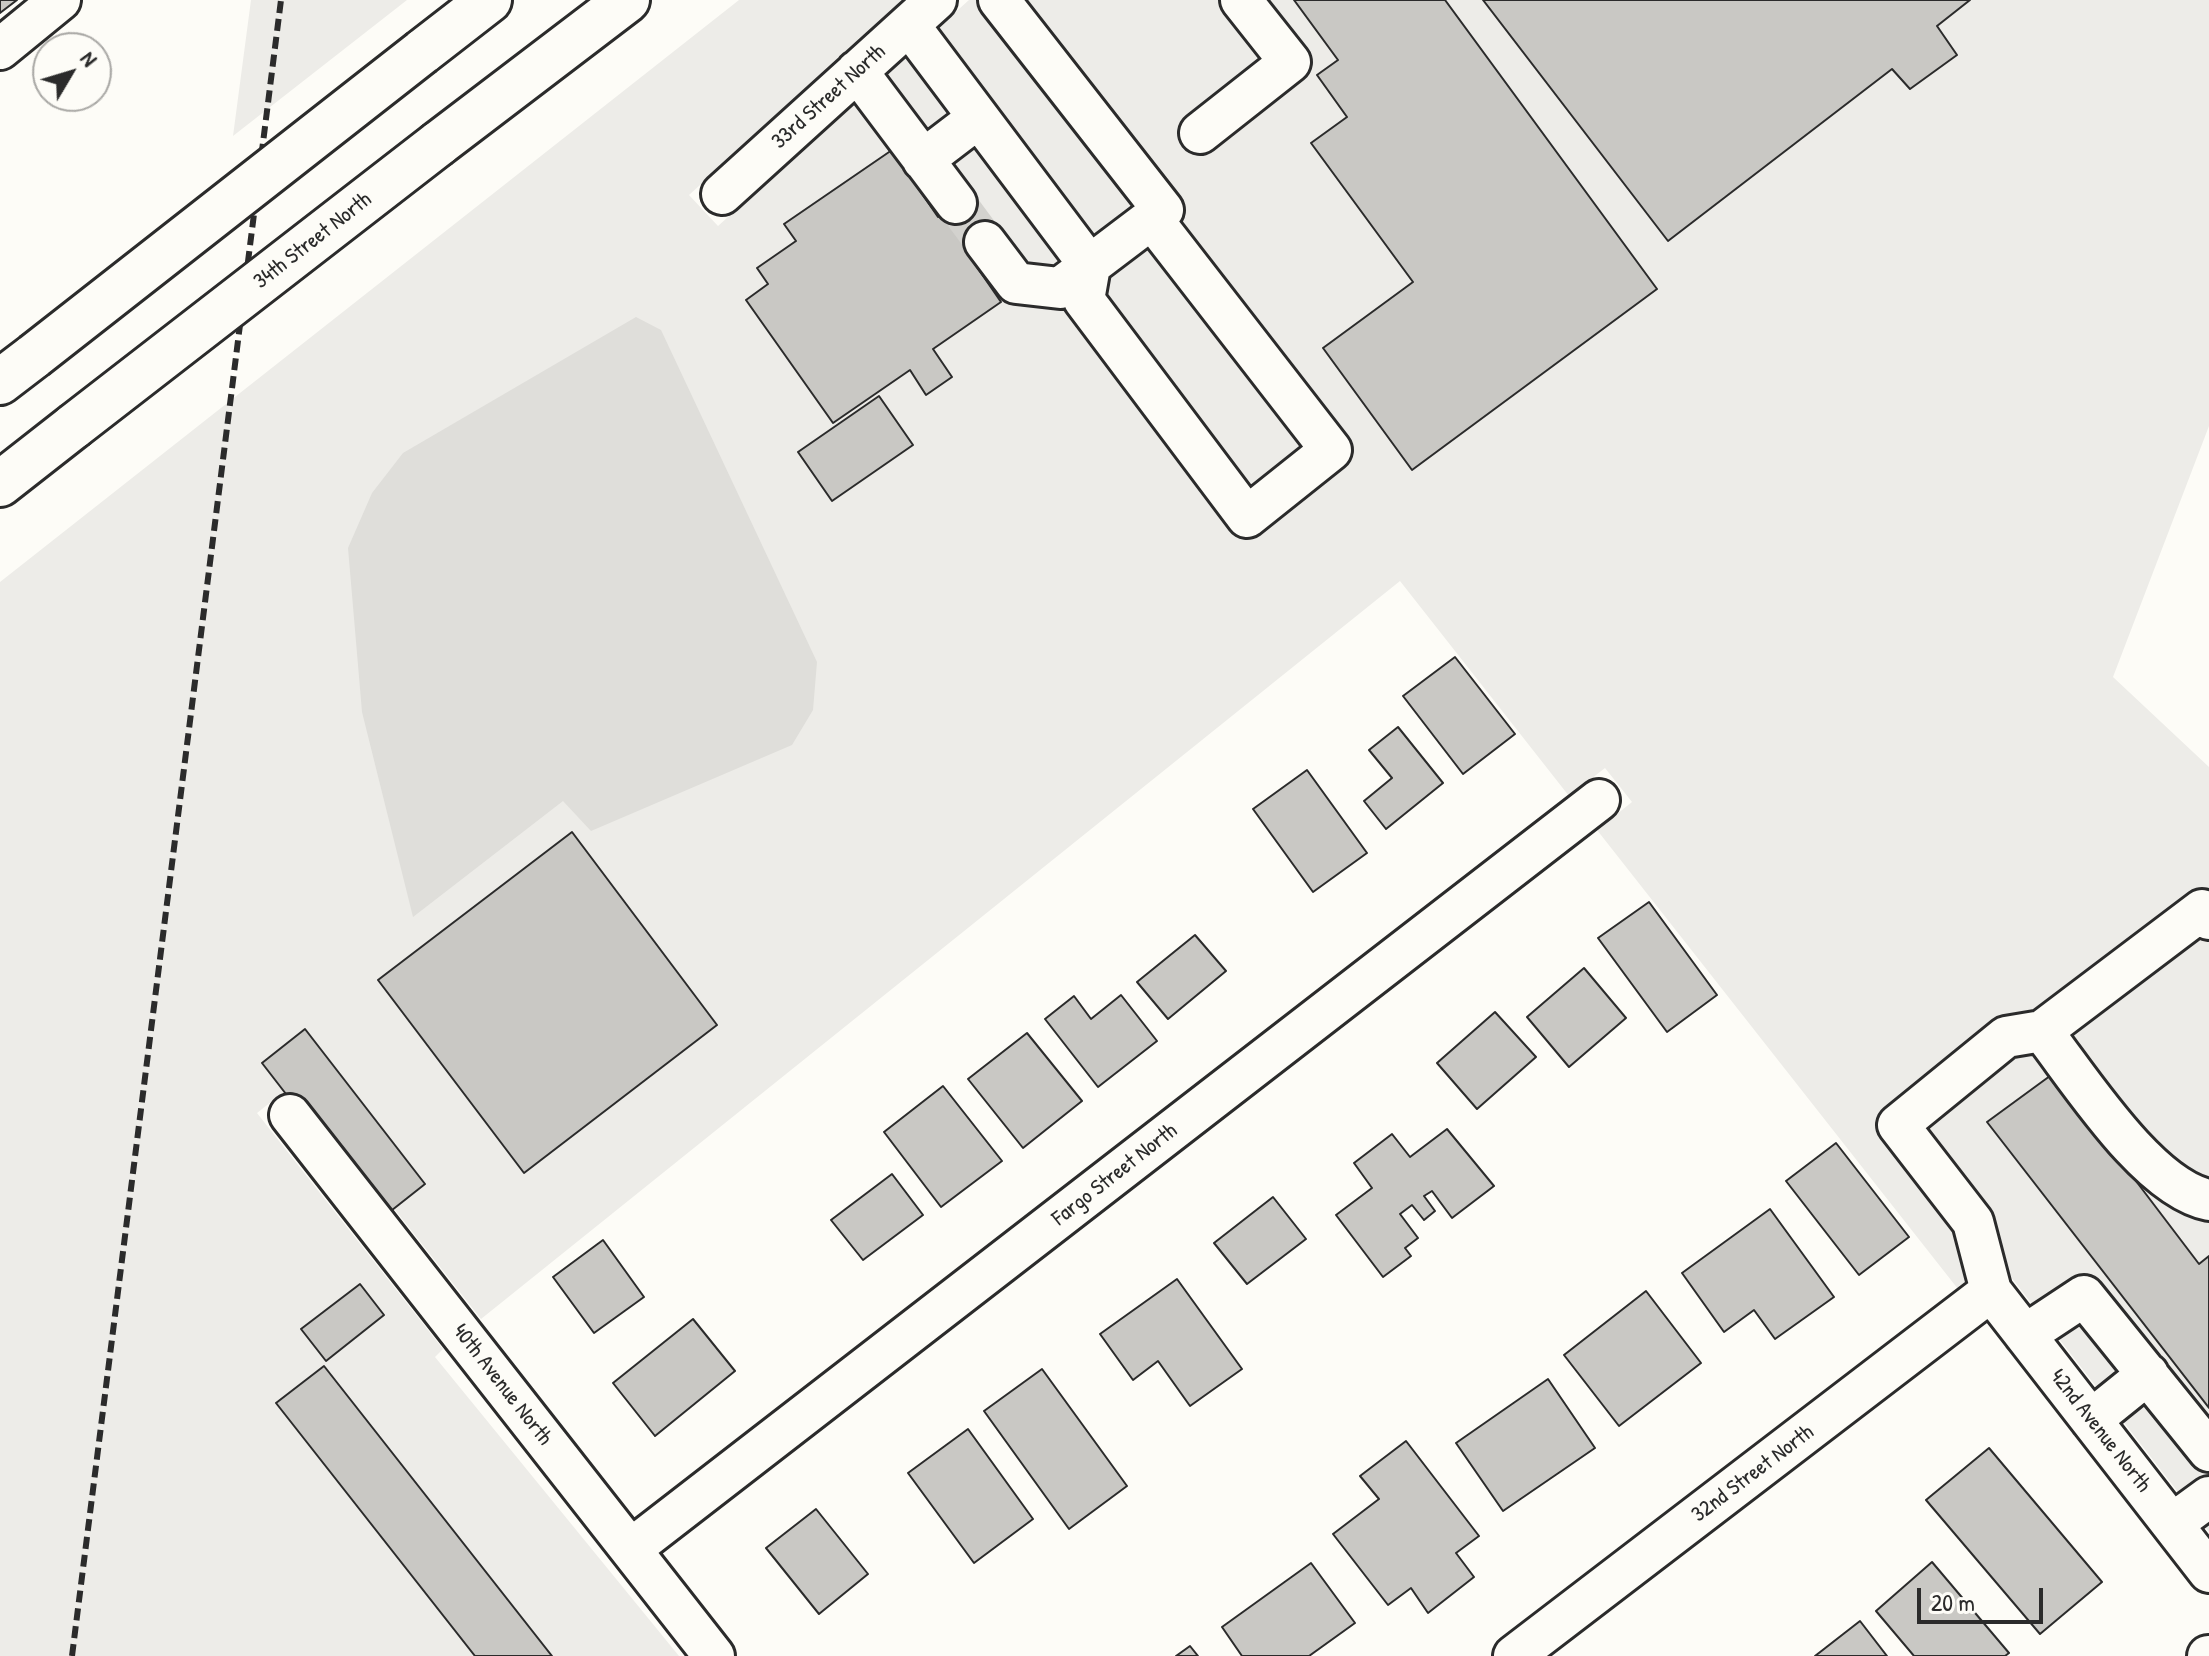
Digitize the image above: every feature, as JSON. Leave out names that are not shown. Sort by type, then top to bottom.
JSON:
[{"type":"highway","points":[[17,369],[489,0]]},
{"type":"highway","name":"34th Street North","points":[[0,484],[627,0]]},
{"type":"street","points":[[0,49],[60,0]]},
{"type":"street","points":[[985,242],[1016,283],[1060,288],[1163,210],[999,0]]},
{"type":"street","points":[[1200,133],[1290,62],[1241,0]]},
{"type":"street","points":[[922,12],[978,118],[1090,266],[1084,300],[1247,517],[1331,450],[1152,219]]},
{"type":"street","name":"33rd Street North","points":[[722,194],[922,12]]},
{"type":"street","points":[[857,71],[956,203]]},
{"type":"street","points":[[923,160],[978,118]]},
{"type":"street","name":"Fargo Street North","points":[[631,1549],[1599,800]]},
{"type":"street","points":[[1991,1291],[1973,1222],[1898,1125],[2006,1037],[2042,1031],[2202,910],[2209,919]]},
{"type":"street","points":[[2042,1031],[2141,1158],[2189,1196],[2209,1200]]},
{"type":"street","name":"40th Avenue North","points":[[290,1115],[714,1656]]},
{"type":"street","name":"42nd Avenue North","points":[[1991,1291],[2209,1572]]},
{"type":"street","name":"32nd Street North","points":[[1514,1656],[1991,1291]]},
{"type":"street","points":[[2025,1335],[2084,1296],[2209,1451]]},
{"type":"street","points":[[2091,1420],[2148,1374]]},
{"type":"street","points":[[2172,1524],[2209,1497]]},
{"type":"shaded area","points":[[251,0],[407,0],[233,136]]},
{"type":"shaded area","points":[[739,0],[904,0],[689,195],[718,226],[969,0],[2209,0],[2209,426],[2113,677],[2209,767],[2209,1532],[1997,1259],[1958,1289],[1597,830],[1632,802],[1605,768],[1569,796],[1400,581],[481,1319],[295,1083],[257,1113],[443,1349],[435,1357],[679,1656],[0,1656],[0,582]]},
{"type":"shaded area","points":[[636,317],[661,330],[817,662],[813,710],[792,745],[591,831],[563,801],[413,917],[362,712],[348,548],[372,493],[403,453]]},
{"type":"building","points":[[0,0],[17,0],[0,13]]},
{"type":"building","points":[[1294,0],[1445,0],[1657,289],[1412,470],[1323,348],[1413,282],[1311,143],[1347,117],[1317,75],[1338,60]]},
{"type":"building","points":[[1483,0],[1970,0],[1937,26],[1957,55],[1910,89],[1892,69],[1668,241]]},
{"type":"building","points":[[892,150],[938,217],[967,196],[994,236],[968,254],[1001,302],[933,349],[952,377],[926,395],[910,370],[833,423],[746,300],[768,284],[757,268],[796,241],[784,224]]},
{"type":"building","points":[[879,396],[913,445],[832,501],[798,452]]},
{"type":"building","points":[[1455,657],[1515,734],[1463,774],[1403,696]]},
{"type":"building","points":[[1398,727],[1443,783],[1386,829],[1364,801],[1392,778],[1369,750]]},
{"type":"building","points":[[1307,770],[1367,853],[1313,892],[1253,809]]},
{"type":"building","points":[[572,832],[717,1025],[524,1173],[378,980]]},
{"type":"building","points":[[1649,902],[1717,995],[1667,1032],[1598,938]]},
{"type":"building","points":[[1195,935],[1226,971],[1168,1019],[1137,982]]},
{"type":"building","points":[[1584,968],[1626,1018],[1569,1067],[1527,1017]]},
{"type":"building","points":[[1121,995],[1157,1041],[1098,1087],[1045,1019],[1074,996],[1091,1019]]},
{"type":"building","points":[[1495,1012],[1536,1057],[1477,1109],[1437,1063]]},
{"type":"building","points":[[305,1029],[425,1184],[382,1218],[262,1063]]},
{"type":"building","points":[[1027,1033],[1082,1101],[1023,1148],[968,1079]]},
{"type":"building","points":[[2054,1073],[2199,1264],[2209,1256],[2209,1408],[1987,1122]]},
{"type":"building","points":[[943,1086],[1002,1161],[941,1207],[884,1132]]},
{"type":"building","points":[[1447,1129],[1494,1186],[1452,1218],[1432,1191],[1424,1196],[1435,1211],[1424,1220],[1412,1205],[1400,1214],[1418,1238],[1405,1248],[1411,1256],[1383,1277],[1336,1215],[1372,1188],[1354,1163],[1392,1134],[1410,1157]]},
{"type":"building","points":[[1836,1143],[1909,1237],[1859,1275],[1786,1181]]},
{"type":"building","points":[[892,1174],[923,1215],[863,1260],[831,1220]]},
{"type":"building","points":[[1273,1197],[1306,1239],[1247,1284],[1214,1243]]},
{"type":"building","points":[[1770,1209],[1834,1297],[1775,1339],[1754,1310],[1724,1332],[1682,1273]]},
{"type":"building","points":[[603,1240],[644,1297],[594,1333],[553,1277]]},
{"type":"building","points":[[1177,1279],[1242,1369],[1190,1406],[1158,1361],[1133,1380],[1100,1334]]},
{"type":"building","points":[[360,1284],[384,1315],[326,1361],[301,1329]]},
{"type":"building","points":[[1646,1291],[1701,1363],[1619,1426],[1564,1355]]},
{"type":"building","points":[[693,1319],[735,1371],[655,1436],[613,1383]]},
{"type":"building","points":[[324,1366],[552,1656],[475,1656],[276,1403]]},
{"type":"building","points":[[1042,1369],[1127,1486],[1069,1529],[984,1411]]},
{"type":"building","points":[[1548,1379],[1595,1448],[1503,1511],[1456,1443]]},
{"type":"building","points":[[968,1429],[1033,1519],[974,1563],[908,1473]]},
{"type":"building","points":[[1406,1441],[1479,1536],[1456,1553],[1474,1577],[1428,1613],[1411,1588],[1388,1605],[1333,1534],[1379,1499],[1360,1476]]},
{"type":"building","points":[[1989,1448],[2102,1582],[2040,1634],[1926,1500]]},
{"type":"building","points":[[816,1509],[868,1574],[819,1614],[766,1548]]},
{"type":"building","points":[[1932,1562],[2009,1653],[2005,1656],[1914,1656],[1876,1611]]},
{"type":"building","points":[[1311,1563],[1355,1623],[1309,1656],[1242,1656],[1222,1627]]},
{"type":"building","points":[[1860,1621],[1887,1656],[1815,1656]]},
{"type":"building","points":[[1190,1646],[1198,1656],[1176,1656]]},
{"type":"tunnel","points":[[956,203],[985,242]]},
{"type":"railway","points":[[72,1656],[281,0]]}]
